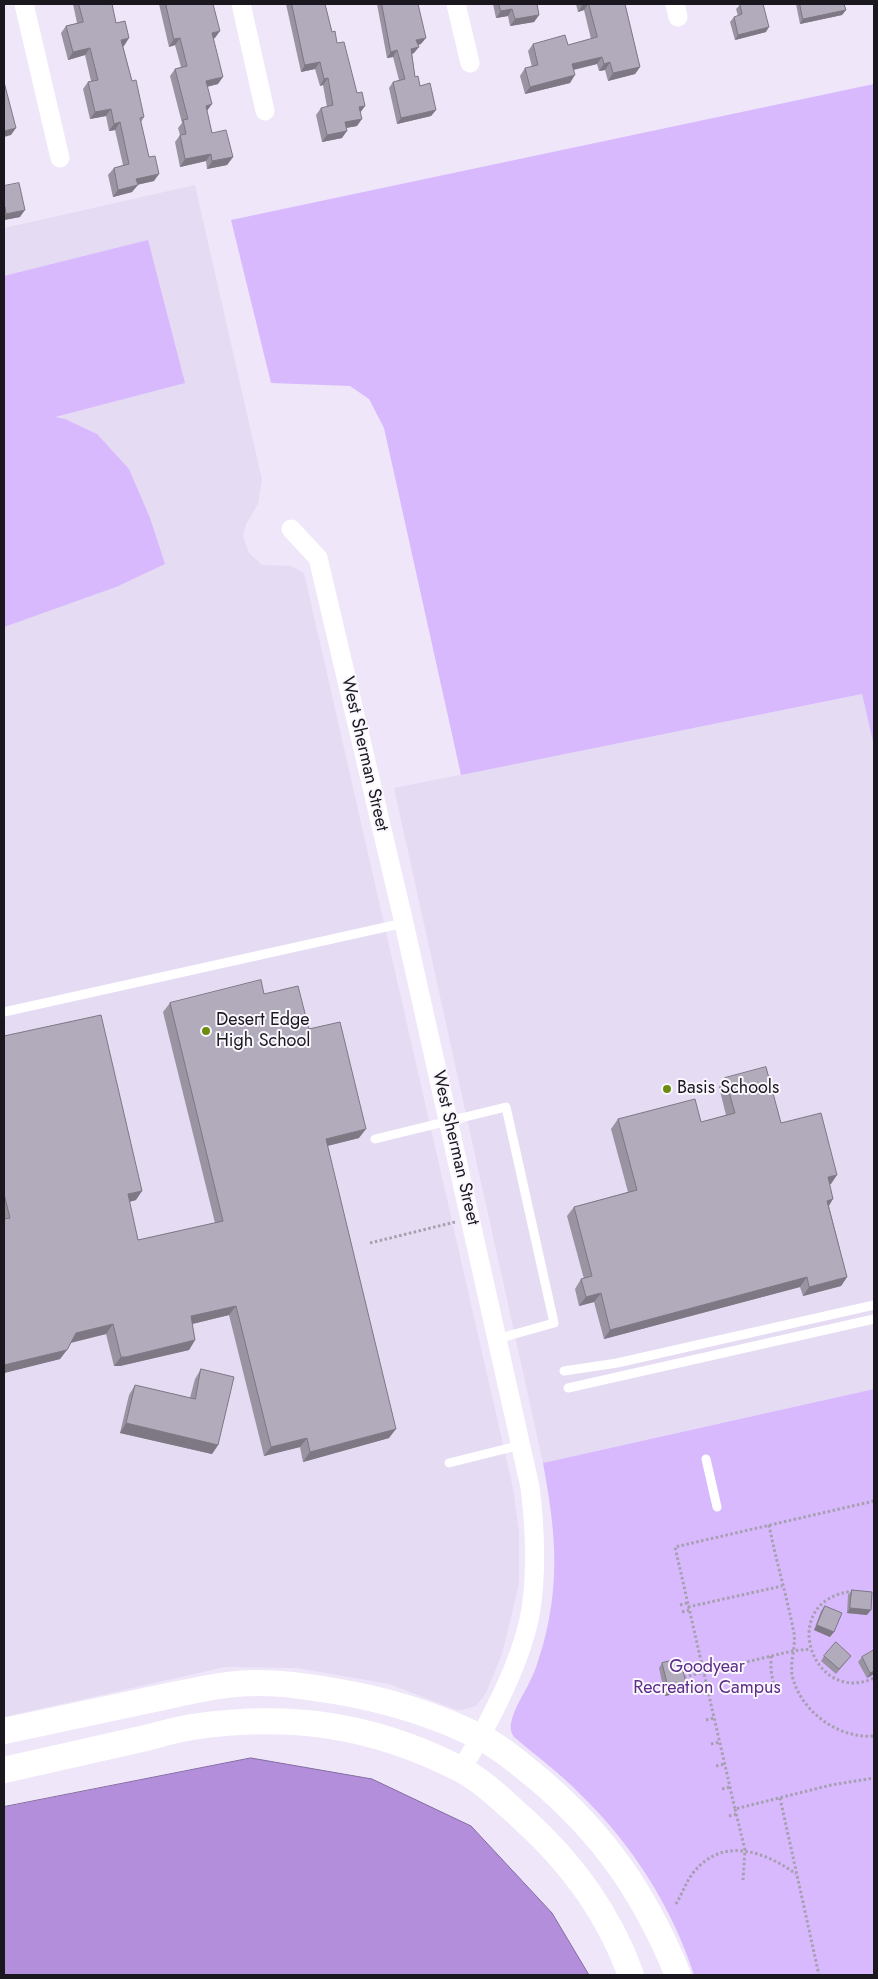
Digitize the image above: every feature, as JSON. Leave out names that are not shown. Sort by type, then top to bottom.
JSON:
[{"type":"street","points":[[24,4],[60,158]]},
{"type":"street","points":[[241,4],[265,111]]},
{"type":"street","points":[[456,4],[470,63]]},
{"type":"street","name":"West Sherman Street","points":[[291,529],[318,558],[404,923],[530,1486],[535,1527],[531,1609],[514,1665],[481,1738],[461,1770]]},
{"type":"street","points":[[137,1740],[175,1718],[238,1706],[248,1701],[261,1683]]},
{"type":"street","points":[[4,1730],[203,1689],[261,1683],[304,1686],[367,1696],[414,1710],[481,1738],[517,1761],[563,1800],[608,1849],[648,1911],[678,1975]]},
{"type":"street","points":[[4,1770],[190,1728],[225,1723],[266,1721],[316,1723],[342,1726],[389,1739],[461,1770],[492,1791],[549,1842],[569,1866],[608,1924],[631,1975]]},
{"type":"lane","points":[[4,1012],[404,923]]},
{"type":"lane","points":[[375,1139],[506,1106],[554,1323],[497,1339]]},
{"type":"lane","points":[[564,1371],[617,1363],[874,1305]]},
{"type":"lane","points":[[568,1388],[874,1319]]},
{"type":"lane","points":[[449,1463],[521,1445]]},
{"type":"lane","points":[[706,1458],[717,1507]]},
{"type":"path","points":[[370,1244],[470,1218]]},
{"type":"path","points":[[743,1880],[745,1850],[675,1547],[874,1501]]},
{"type":"path","points":[[769,1525],[794,1633],[792,1651],[793,1677],[804,1701],[812,1711],[837,1730],[859,1736],[874,1736]]},
{"type":"path","points":[[680,1605],[688,1607],[782,1586]]},
{"type":"path","points":[[863,1591],[838,1594],[820,1606],[811,1621],[809,1630],[810,1650],[817,1664],[828,1674],[839,1680],[859,1682],[874,1678]]},
{"type":"path","points":[[682,1612],[688,1607]]},
{"type":"path","points":[[684,1677],[792,1651],[810,1650]]},
{"type":"path","points":[[770,1656],[774,1687]]},
{"type":"path","points":[[706,1720],[714,1718]]},
{"type":"path","points":[[712,1744],[720,1742]]},
{"type":"path","points":[[716,1766],[725,1764]]},
{"type":"path","points":[[735,1809],[839,1784],[874,1778]]},
{"type":"path","points":[[722,1789],[730,1787]]},
{"type":"path","points":[[780,1798],[819,1975]]},
{"type":"path","points":[[728,1816],[736,1814]]},
{"type":"path","points":[[676,1904],[694,1873],[702,1865],[722,1853],[745,1850],[772,1858],[796,1875]]},
{"type":"shaded area","name":"Desert Edge High School","points":[[195,185],[262,480],[258,504],[246,524],[243,536],[249,553],[262,565],[291,566],[304,573],[513,1488],[519,1531],[519,1584],[502,1654],[486,1693],[476,1706],[466,1709],[457,1710],[389,1684],[297,1668],[225,1667],[4,1717],[4,228]]},
{"type":"shaded area","name":"Basis Schools","points":[[862,694],[874,746],[874,1389],[543,1463],[394,788]]},
{"type":"shaded area","points":[[251,1758],[372,1779],[471,1826],[552,1913],[589,1975],[4,1975],[4,1807]]},
{"type":"green space","points":[[874,84],[874,746],[862,694],[461,775],[384,428],[369,399],[350,386],[271,383],[231,220]]},
{"type":"green space","points":[[148,240],[185,383],[55,417],[65,419],[97,434],[129,469],[150,518],[165,564],[116,587],[4,627],[4,276]]},
{"type":"green space","name":"Goodyear Recreation Campus","points":[[874,1389],[874,1975],[694,1975],[685,1950],[662,1901],[633,1855],[599,1813],[572,1786],[514,1737],[511,1732],[512,1717],[534,1672],[543,1645],[552,1598],[554,1576],[553,1532],[543,1463]]},
{"type":"building","points":[[79,4],[112,4],[116,23],[125,21],[129,38],[121,40],[132,81],[136,80],[144,117],[140,118],[149,157],[155,156],[159,174],[136,179],[138,185],[118,190],[114,168],[129,164],[120,122],[114,124],[111,109],[95,112],[88,82],[98,80],[90,48],[73,52],[66,26],[83,22]]},
{"type":"building","points":[[166,4],[213,4],[220,31],[212,33],[223,77],[206,81],[212,104],[206,106],[212,133],[226,130],[233,157],[212,161],[211,154],[185,159],[180,135],[186,134],[183,120],[188,119],[175,69],[187,66],[180,38],[174,39]]},
{"type":"building","points":[[292,4],[325,4],[332,32],[335,31],[337,43],[344,42],[357,93],[362,92],[365,106],[359,107],[362,119],[345,122],[347,131],[327,135],[321,108],[333,105],[328,78],[324,79],[320,62],[305,65]]},
{"type":"building","points":[[382,4],[418,4],[426,38],[416,40],[419,47],[411,49],[415,77],[418,76],[420,86],[430,83],[436,110],[401,118],[393,82],[405,79],[397,50],[391,52]]},
{"type":"building","points":[[499,4],[537,4],[539,15],[515,19],[512,9],[501,11]]},
{"type":"building","points":[[589,4],[625,4],[640,67],[613,73],[610,62],[604,64],[602,57],[572,64],[575,75],[530,87],[525,68],[538,65],[533,44],[565,35],[568,45],[597,37]]},
{"type":"building","points":[[763,4],[769,27],[738,35],[734,17],[742,14],[740,5]]},
{"type":"building","points":[[800,4],[844,4],[846,10],[803,19]]},
{"type":"building","points":[[4,82],[16,128],[4,131]]},
{"type":"building","points":[[19,183],[25,210],[6,214],[4,186]]},
{"type":"building","points":[[261,980],[264,994],[298,986],[309,1029],[340,1022],[366,1129],[326,1139],[396,1429],[310,1452],[307,1438],[271,1447],[236,1306],[191,1316],[195,1340],[121,1357],[113,1324],[76,1333],[67,1350],[4,1365],[4,1219],[10,1218],[4,1194],[4,1036],[101,1015],[142,1191],[128,1194],[138,1240],[223,1221],[170,1003]]},
{"type":"building","points":[[766,1067],[781,1123],[821,1113],[837,1175],[828,1177],[833,1199],[827,1201],[847,1277],[809,1287],[807,1277],[610,1330],[601,1293],[586,1297],[581,1279],[592,1276],[574,1207],[637,1190],[618,1119],[695,1099],[701,1122],[735,1113],[725,1078]]},
{"type":"building","points":[[201,1369],[234,1377],[218,1445],[126,1423],[135,1385],[195,1399]]},
{"type":"building","points":[[852,1590],[872,1592],[871,1610],[850,1608]]},
{"type":"building","points":[[825,1606],[842,1613],[834,1632],[817,1625]]},
{"type":"building","points":[[836,1642],[851,1656],[839,1669],[824,1656]]},
{"type":"building","points":[[874,1650],[874,1671],[870,1673],[862,1657]]},
{"type":"building","points":[[680,1659],[687,1687],[669,1691],[662,1663]]},
{"type":"place","name":"Desert Edge High School","points":[[206,1031]]},
{"type":"place","name":"Basis Schools","points":[[667,1089]]}]
